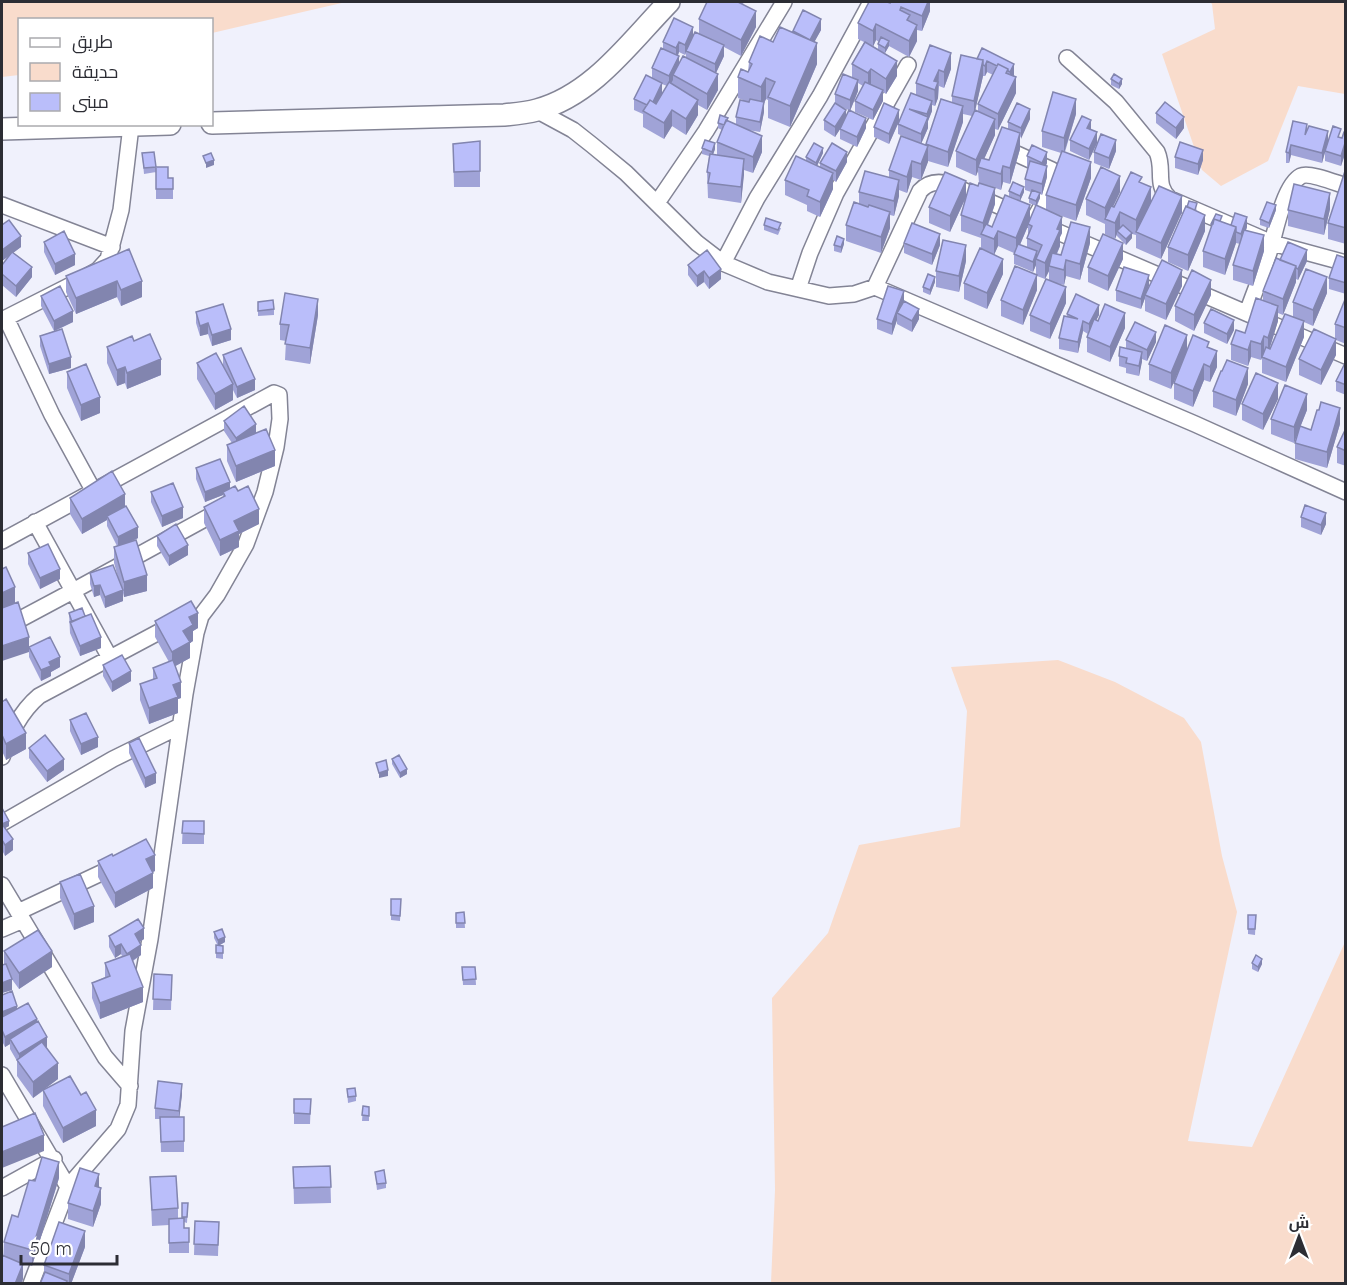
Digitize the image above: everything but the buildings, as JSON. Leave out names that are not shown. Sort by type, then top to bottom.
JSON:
[{"type":"main road","points":[[213,123],[504,115],[536,110],[565,99],[597,78],[669,2]]},
{"type":"main road","points":[[2,129],[131,126]]},
{"type":"street","points":[[657,203],[706,131],[784,2]]},
{"type":"street","points":[[723,263],[757,198],[820,96],[871,2]]},
{"type":"street","points":[[1067,58],[1116,102],[1157,152],[1160,160],[1160,186],[1170,198],[1272,243],[1346,263]]},
{"type":"street","points":[[798,289],[810,253],[836,194],[908,65]]},
{"type":"street","points":[[536,110],[573,130],[626,173],[697,243],[723,263],[768,282],[830,296],[854,294],[874,287],[1195,424],[1346,492]]},
{"type":"street","points":[[93,490],[4,319],[98,270],[108,259],[121,210],[131,126]]},
{"type":"street","points":[[1017,154],[1052,170],[1053,173],[1052,183],[1033,221]]},
{"type":"street","points":[[1248,313],[1272,243],[1280,210],[1295,182],[1300,177],[1308,175],[1346,186]]},
{"type":"street","points":[[874,287],[920,191],[925,186],[940,182],[1346,356]]},
{"type":"street","points":[[2,205],[112,247]]},
{"type":"street","points":[[5,224],[17,210]]},
{"type":"street","points":[[2,541],[276,393],[280,400],[276,447],[265,492],[246,544],[223,586],[201,616],[180,726],[150,939],[133,1030],[128,1105],[118,1129],[68,1187],[31,1284]]},
{"type":"street","points":[[2,628],[206,518],[265,492]]},
{"type":"street","points":[[36,522],[110,658]]},
{"type":"street","points":[[2,757],[17,722],[39,696],[184,619],[201,616]]},
{"type":"street","points":[[2,823],[122,754],[180,726]]},
{"type":"street","points":[[2,929],[21,916],[163,844]]},
{"type":"street","points":[[2,885],[105,1057],[130,1086]]},
{"type":"street","points":[[2,1075],[7,1097],[54,1160],[68,1187]]},
{"type":"street","points":[[2,1188],[54,1160]]},
{"type":"green space","points":[[2,2],[346,2],[213,33],[213,18],[18,18],[18,75],[2,77]]},
{"type":"green space","points":[[1210,2],[1345,2],[1345,94],[1298,86],[1268,161],[1221,186],[1202,170],[1162,54],[1215,29]]},
{"type":"green space","points":[[1058,660],[1115,682],[1184,718],[1201,742],[1222,856],[1237,912],[1188,1141],[1252,1147],[1345,942],[1345,1283],[771,1283],[775,1190],[772,998],[828,933],[859,845],[960,827],[967,711],[951,667]]}]
